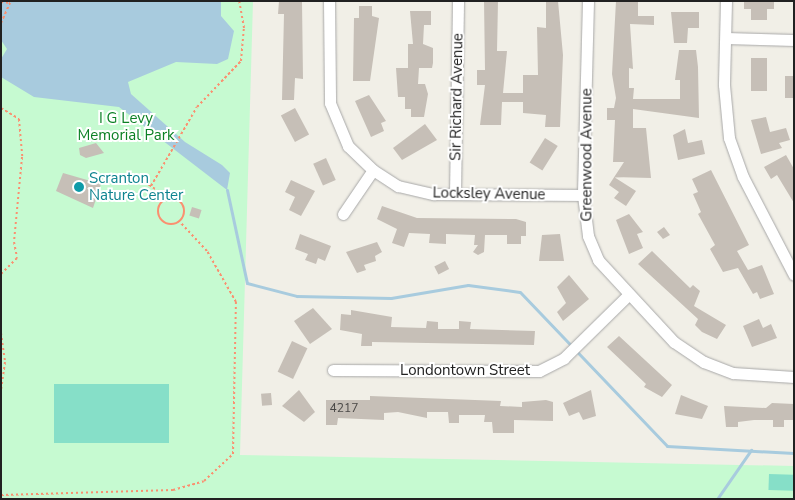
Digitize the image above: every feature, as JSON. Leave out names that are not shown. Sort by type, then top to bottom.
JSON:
[{"type":"street","name":"Locksley Avenue","points":[[329,1],[328,71],[334,117],[348,146],[372,170],[398,186],[455,194],[584,195]]},
{"type":"street","name":"Sir Richard Avenue","points":[[455,194],[458,1]]},
{"type":"street","name":"Greenwood Avenue","points":[[588,1],[584,195],[592,248],[628,295],[674,342],[704,362],[733,373],[794,377]]},
{"type":"street","points":[[726,1],[726,117],[734,156],[792,262],[794,275]]},
{"type":"street","points":[[726,38],[794,40]]},
{"type":"street","points":[[343,214],[372,170]]},
{"type":"street","name":"Londontown Street","points":[[333,370],[539,370],[564,358],[628,295]]},
{"type":"path","points":[[152,186],[186,132],[197,107],[241,61],[244,28],[239,1]]},
{"type":"path","points":[[1,2],[11,2],[1,23]]},
{"type":"path","points":[[1,108],[18,119],[22,157],[14,242],[17,258],[1,274]]},
{"type":"path","points":[[128,172],[184,206],[179,221]]},
{"type":"path","points":[[169,198],[160,204],[161,218],[167,223],[179,221]]},
{"type":"path","points":[[1,495],[173,490],[204,482],[233,454],[236,302],[207,250],[179,221]]},
{"type":"path","points":[[1,333],[5,362],[1,391]]},
{"type":"green space","name":"I G Levy Memorial Park","points":[[1,1],[253,1],[240,455],[794,466],[794,499],[1,499]]},
{"type":"green space","points":[[54,384],[169,384],[169,443],[54,443]]},
{"type":"green space","points":[[769,474],[794,475],[793,491],[768,490]]},
{"type":"water","points":[[1,1],[221,1],[221,16],[234,31],[228,59],[217,64],[176,62],[128,82],[131,94],[185,142],[222,165],[230,173],[227,190],[119,107],[34,97],[1,77],[1,59],[7,49],[1,40]]},
{"type":"building","points":[[279,1],[302,1],[303,79],[295,78],[294,100],[282,100],[284,14],[278,14]]},
{"type":"building","points":[[484,1],[498,1],[497,51],[507,51],[503,93],[523,93],[523,75],[538,75],[537,27],[546,28],[546,1],[558,1],[563,55],[560,127],[545,127],[546,115],[523,113],[523,102],[502,102],[501,125],[480,125],[485,85],[477,85],[477,70],[485,70]]},
{"type":"building","points":[[616,1],[638,1],[638,16],[654,16],[654,25],[630,24],[633,69],[629,68],[629,88],[634,88],[633,99],[680,99],[680,80],[675,80],[679,50],[696,50],[699,118],[633,109],[633,128],[646,128],[651,178],[614,177],[624,162],[613,162],[615,120],[607,120],[607,108],[614,108],[616,98],[612,74]]},
{"type":"building","points":[[744,1],[774,1],[774,9],[767,9],[767,20],[751,20],[751,9],[744,9]]},
{"type":"building","points":[[359,6],[372,6],[372,16],[379,18],[370,81],[353,81],[354,18],[359,18]]},
{"type":"building","points":[[410,11],[431,11],[431,25],[424,25],[423,44],[433,48],[432,68],[419,68],[418,84],[425,84],[428,94],[424,117],[411,117],[411,109],[405,109],[405,97],[398,97],[396,68],[408,68],[408,44],[413,44]]},
{"type":"building","points":[[671,12],[699,12],[699,28],[688,28],[687,43],[674,43]]},
{"type":"building","points":[[751,58],[767,58],[767,91],[751,91]]},
{"type":"building","points":[[785,76],[794,76],[794,98],[785,98]]},
{"type":"building","points":[[369,95],[386,121],[381,123],[384,131],[371,137],[355,101]]},
{"type":"building","points":[[295,108],[309,134],[295,142],[281,116]]},
{"type":"building","points":[[766,117],[770,132],[786,128],[790,140],[779,143],[782,148],[761,154],[751,120]]},
{"type":"building","points":[[425,124],[437,140],[402,160],[393,148]]},
{"type":"building","points":[[685,129],[688,143],[702,140],[705,154],[678,160],[673,135]]},
{"type":"building","points":[[545,138],[558,146],[542,171],[530,163]]},
{"type":"building","points":[[96,143],[104,153],[86,158],[80,155],[79,148]]},
{"type":"building","points":[[786,155],[794,169],[794,203],[777,175],[771,179],[764,167]]},
{"type":"building","points":[[326,158],[336,180],[323,186],[313,164]]},
{"type":"building","points":[[711,170],[749,245],[737,251],[748,270],[762,265],[774,294],[760,299],[757,292],[753,294],[738,268],[723,272],[710,249],[715,245],[698,214],[701,212],[693,194],[698,192],[692,179]]},
{"type":"building","name":"Scranton Nature Center","points":[[63,173],[101,184],[93,208],[56,191]]},
{"type":"building","points":[[614,177],[636,191],[626,206],[614,198],[619,192],[609,185]]},
{"type":"building","points":[[291,180],[315,191],[301,216],[289,210],[295,197],[285,192]]},
{"type":"building","points":[[382,206],[417,218],[516,219],[526,222],[526,236],[521,236],[521,244],[507,244],[507,235],[485,235],[484,252],[478,255],[473,252],[478,245],[474,245],[475,235],[446,234],[446,244],[429,243],[430,234],[409,233],[404,247],[392,243],[397,229],[377,219]]},
{"type":"building","points":[[192,207],[202,210],[199,219],[189,216]]},
{"type":"building","points":[[629,214],[643,232],[637,234],[643,248],[629,254],[616,220]]},
{"type":"building","points":[[664,227],[670,235],[663,239],[657,232]]},
{"type":"building","points":[[300,234],[331,246],[325,261],[318,258],[316,264],[305,260],[308,254],[295,249]]},
{"type":"building","points":[[560,234],[564,261],[539,261],[542,235]]},
{"type":"building","points":[[377,242],[382,252],[375,256],[376,261],[364,265],[366,270],[357,273],[346,252]]},
{"type":"building","points":[[652,251],[690,288],[693,285],[700,291],[694,306],[726,325],[717,339],[702,332],[695,325],[698,319],[638,264]]},
{"type":"building","points":[[445,261],[449,269],[438,274],[434,266]]},
{"type":"building","points":[[569,275],[589,299],[563,321],[557,312],[566,303],[557,287]]},
{"type":"building","points":[[313,308],[332,329],[310,344],[294,321]]},
{"type":"building","points":[[351,310],[392,317],[391,327],[426,328],[427,321],[438,322],[438,329],[459,329],[459,321],[471,322],[470,329],[535,331],[534,345],[372,342],[372,346],[361,346],[362,334],[340,330],[341,314],[351,315]]},
{"type":"building","points":[[759,319],[763,328],[771,324],[777,338],[752,347],[743,326]]},
{"type":"building","points":[[619,336],[672,385],[662,397],[644,387],[646,384],[607,347]]},
{"type":"building","points":[[292,341],[307,348],[293,379],[278,372]]},
{"type":"building","points":[[299,390],[315,412],[304,422],[282,406]]},
{"type":"building","points":[[591,390],[596,416],[583,420],[579,412],[569,416],[563,403]]},
{"type":"building","points":[[271,393],[272,405],[262,406],[261,394]]},
{"type":"building","points":[[681,395],[708,406],[702,419],[675,414]]},
{"type":"building","points":[[370,396],[501,401],[500,406],[522,407],[522,402],[546,400],[553,402],[553,421],[514,420],[514,433],[493,433],[492,422],[484,422],[485,415],[459,415],[459,423],[449,423],[448,412],[427,412],[427,418],[398,412],[384,413],[384,420],[338,418],[337,425],[326,425],[326,400],[370,400]]},
{"type":"building","points":[[772,403],[794,404],[794,420],[784,420],[784,427],[773,427],[773,420],[754,420],[738,422],[738,427],[726,427],[724,406],[766,408]]},
{"type":"waterway","points":[[227,190],[247,283],[297,296],[391,298],[468,285],[520,292],[667,446],[794,453]]},
{"type":"waterway","points":[[717,499],[751,450]]},
{"type":"place","name":"Scranton Nature Center","points":[[79,187]]}]
